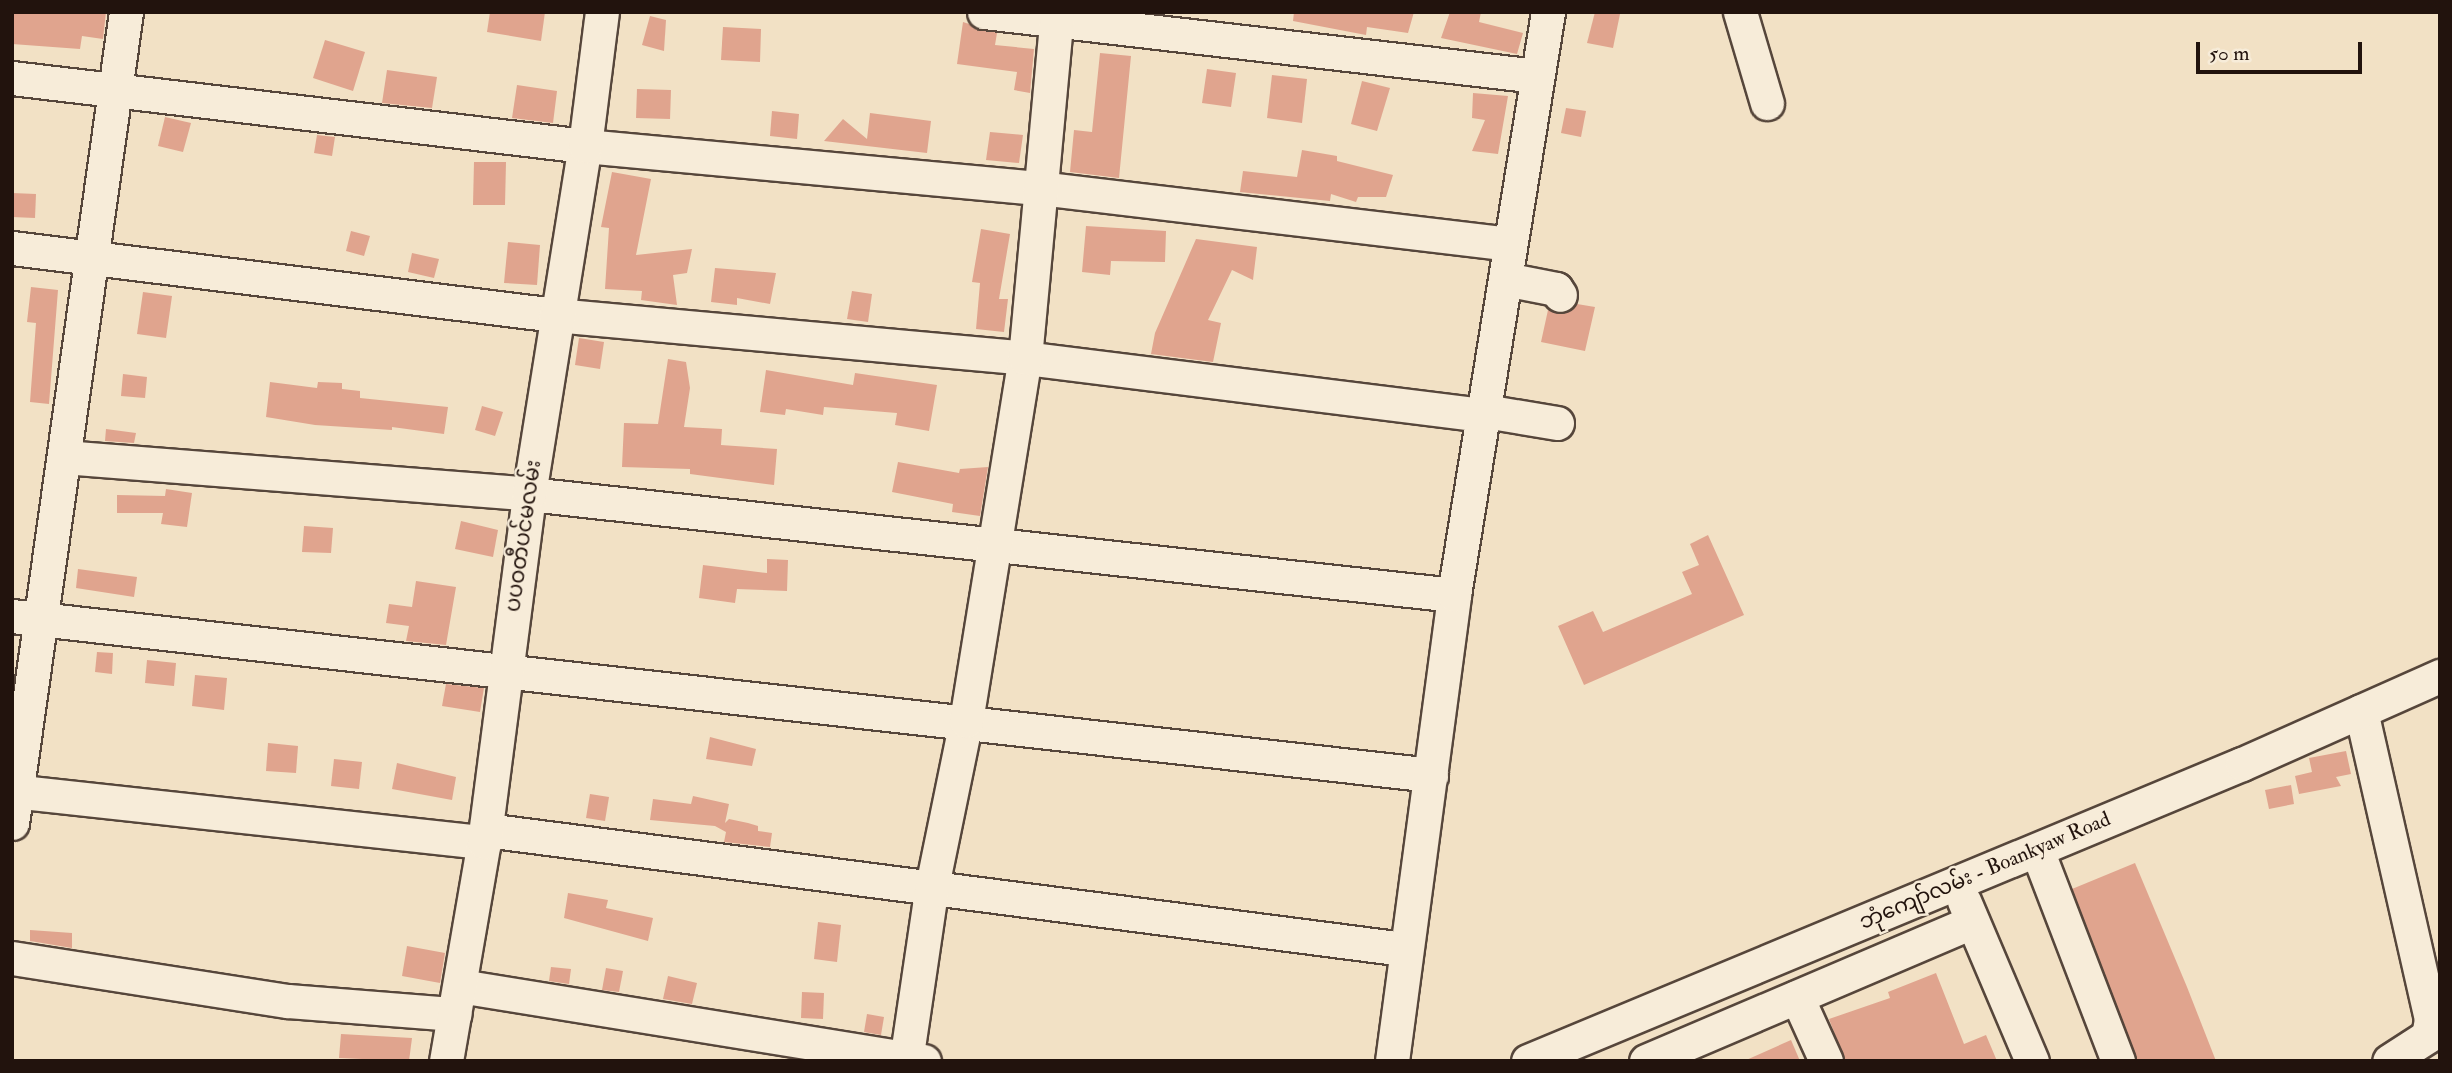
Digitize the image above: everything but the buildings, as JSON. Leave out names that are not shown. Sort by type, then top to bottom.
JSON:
[{"type":"street","points":[[126,12],[64,457],[27,618],[14,802],[485,836],[1403,949]]},
{"type":"street","name":"ပပဝတီပင်မလမ်း","points":[[446,1061],[485,836],[528,494],[555,315],[585,146],[602,12]]},
{"type":"street","points":[[984,12],[1057,16],[1538,76]]},
{"type":"street","points":[[1392,1061],[1403,949],[1431,775],[1454,595],[1548,12]]},
{"type":"street","points":[[1740,12],[1767,103]]},
{"type":"street","points":[[12,958],[288,1001],[457,1000],[912,1060],[930,891],[966,721],[1025,358],[1057,16]]},
{"type":"street","points":[[12,78],[585,146],[1040,188],[1510,244]]},
{"type":"street","points":[[12,248],[555,315],[1025,358],[1556,423]]},
{"type":"street","points":[[1505,279],[1556,289],[1560,295]]},
{"type":"street","points":[[64,457],[528,494],[1454,595]]},
{"type":"street","points":[[27,618],[1431,775]]},
{"type":"street","name":"ဘုံကျော်လမ်း - Boankyaw Road","points":[[1528,1061],[1594,1048],[1957,883],[2440,676]]},
{"type":"street","points":[[2361,711],[2431,1018],[2428,1036],[2389,1061]]},
{"type":"street","points":[[2037,850],[2118,1061]]},
{"type":"street","points":[[1957,883],[2032,1061]]},
{"type":"street","points":[[1646,1061],[1972,922]]},
{"type":"street","points":[[1797,997],[1826,1061]]}]
